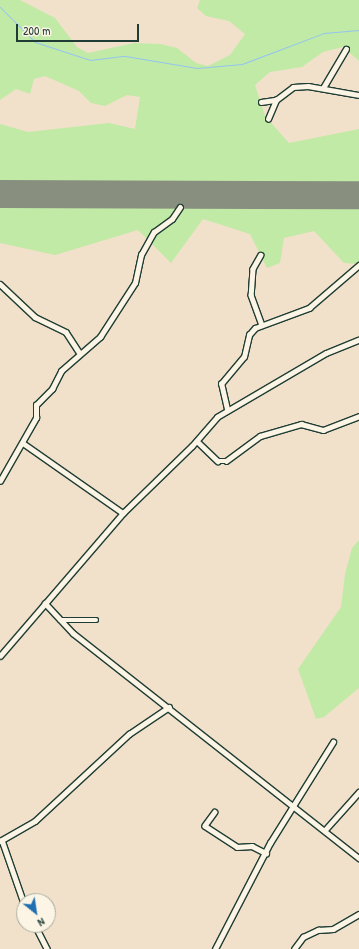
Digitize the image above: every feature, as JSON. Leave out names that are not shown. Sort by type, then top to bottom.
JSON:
[{"type":"street","points":[[323,88],[346,49]]},
{"type":"street","points":[[268,119],[276,100],[293,87],[323,88],[359,95]]},
{"type":"street","points":[[261,102],[276,100]]},
{"type":"street","points":[[0,482],[36,418],[36,406],[79,352],[100,337],[118,305],[124,303],[135,283],[141,255],[154,232],[172,219],[180,207]]},
{"type":"street","points":[[261,255],[253,269],[251,295],[262,325]]},
{"type":"street","points":[[227,409],[221,393],[222,380],[244,357],[249,335],[262,325],[309,308],[359,264]]},
{"type":"street","points":[[0,284],[35,316],[66,332],[79,352]]},
{"type":"street","points":[[0,656],[122,513],[197,441],[227,409],[326,353],[359,340]]},
{"type":"street","points":[[197,441],[218,461],[226,461],[260,436],[301,424],[323,430],[359,416]]},
{"type":"street","points":[[23,443],[122,513]]},
{"type":"street","points":[[45,603],[60,620],[359,858]]},
{"type":"street","points":[[60,620],[96,620]]},
{"type":"street","points":[[20,893],[1,840],[35,821],[129,734],[169,707]]},
{"type":"street","points":[[215,949],[266,853],[333,742]]},
{"type":"street","points":[[325,830],[359,792]]},
{"type":"street","points":[[215,812],[205,826],[238,847],[252,846],[266,853]]},
{"type":"street","points":[[294,949],[303,937],[318,930],[333,929],[359,914]]},
{"type":"street","points":[[39,933],[47,949]]},
{"type":"shaded area","points":[[0,188],[359,188],[359,206],[0,206]]},
{"type":"green space","points":[[0,0],[20,0],[55,18],[77,47],[88,53],[134,43],[160,44],[177,48],[196,63],[208,66],[230,55],[245,34],[229,21],[206,16],[197,8],[200,0],[359,0],[359,61],[343,47],[323,52],[302,67],[270,72],[255,85],[265,116],[289,143],[359,129],[359,188],[0,189],[0,124],[28,132],[109,123],[135,129],[140,97],[127,95],[105,106],[91,103],[79,91],[45,76],[34,79],[30,94],[16,89],[0,100]]},
{"type":"green space","points":[[0,206],[359,206],[359,264],[344,263],[314,231],[284,238],[280,263],[267,268],[250,234],[203,219],[171,263],[138,230],[55,255],[0,243]]},
{"type":"green space","points":[[359,540],[359,688],[324,717],[316,719],[298,669],[341,607],[345,574],[352,548]]},
{"type":"waterway","points":[[0,7],[35,42],[90,60],[125,56],[197,68],[242,64],[324,33],[359,30]]},
{"type":"runway","points":[[0,194],[359,195]]}]
